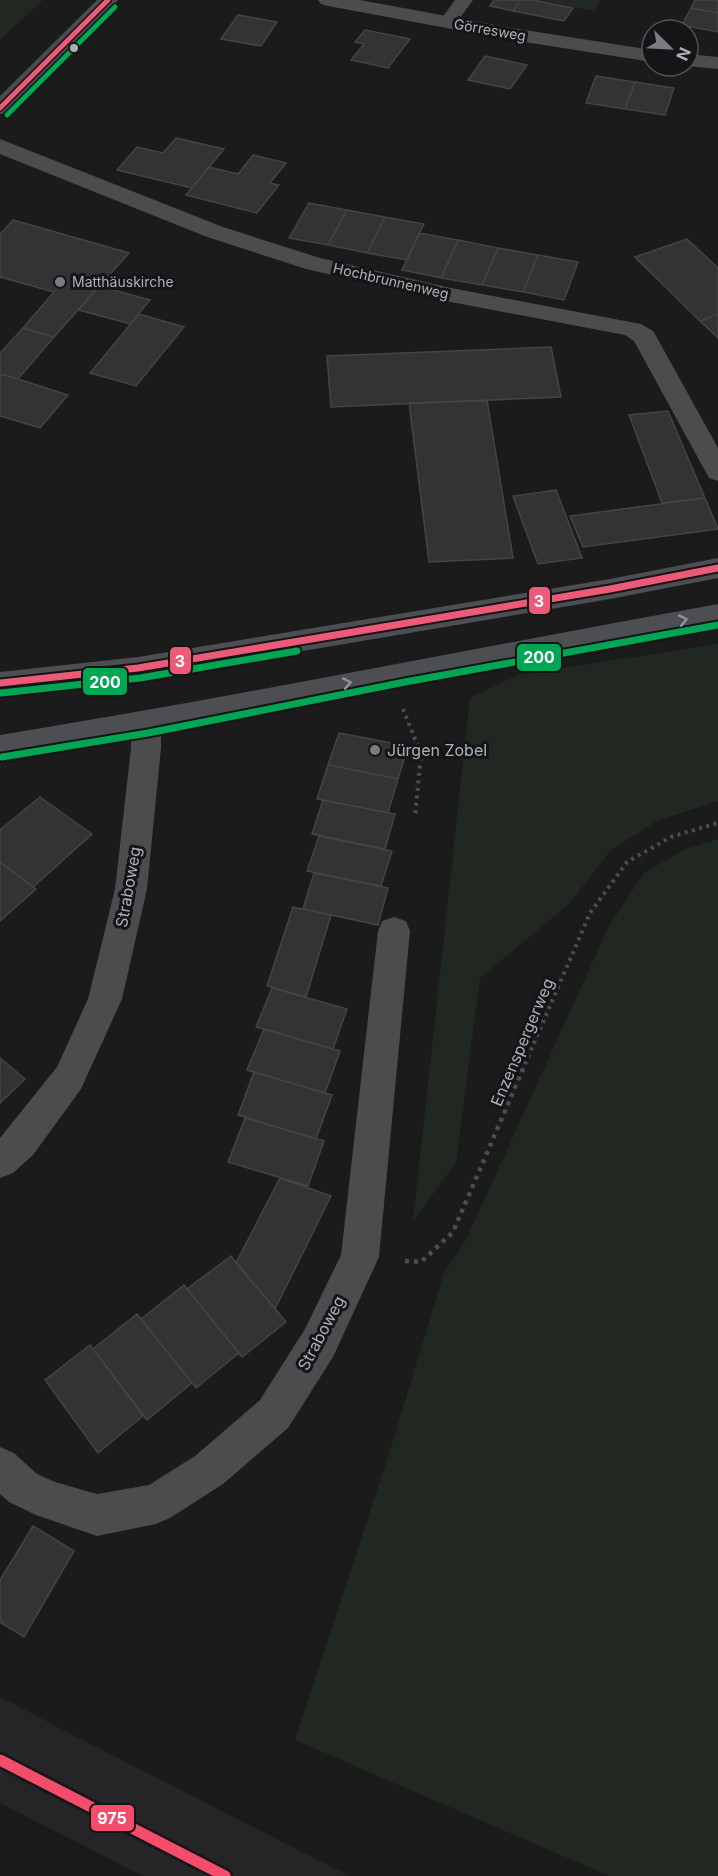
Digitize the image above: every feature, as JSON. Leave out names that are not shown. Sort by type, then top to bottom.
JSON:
[{"type":"main road","points":[[0,683],[138,668],[386,625],[610,590],[718,568]]},
{"type":"main road","points":[[0,747],[146,723],[403,672],[718,614]]},
{"type":"street","points":[[0,108],[108,0]]},
{"type":"street","name":"Görresweg","points":[[328,0],[640,54]]},
{"type":"street","points":[[700,61],[718,63]]},
{"type":"street","name":"Hochbrunnenweg","points":[[0,146],[215,232],[314,264],[451,295],[632,329],[644,336],[718,472]]},
{"type":"street","name":"Straboweg","points":[[0,1161],[20,1143],[69,1078],[105,999],[131,889],[146,748],[146,723]]},
{"type":"street","name":"Straboweg","points":[[0,1467],[23,1488],[50,1501],[97,1515],[156,1504],[209,1470],[274,1414],[319,1343],[360,1257],[394,931]]},
{"type":"lane","points":[[448,22],[464,0]]},
{"type":"path","points":[[402,705],[421,754],[415,818]]},
{"type":"path","name":"Enzenspergerweg","points":[[360,1257],[421,1262],[453,1232],[590,913],[627,862],[671,837],[718,823]]},
{"type":"shaded area","points":[[0,0],[43,0],[0,40]]},
{"type":"shaded area","points":[[539,0],[601,0],[594,11]]},
{"type":"shaded area","points":[[718,644],[718,801],[657,821],[611,850],[569,904],[480,978],[456,1162],[413,1222],[470,698],[518,675]]},
{"type":"shaded area","points":[[718,839],[718,1876],[609,1876],[295,1740],[387,1460],[444,1273],[466,1240],[609,926],[644,873],[683,850]]},
{"type":"shaded area","points":[[0,1697],[349,1876],[143,1876],[0,1803]]},
{"type":"building","points":[[494,0],[521,0],[513,11],[490,6]]},
{"type":"building","points":[[521,0],[533,0],[573,8],[564,21],[513,11]]},
{"type":"building","points":[[695,0],[718,0],[718,13],[691,8]]},
{"type":"building","points":[[691,8],[718,13],[718,32],[700,28],[700,18],[686,18]]},
{"type":"building","points":[[238,15],[277,22],[261,46],[221,39]]},
{"type":"building","points":[[365,30],[410,39],[388,68],[351,60],[364,44],[355,42]]},
{"type":"building","points":[[485,56],[527,65],[510,89],[468,80]]},
{"type":"building","points":[[596,76],[635,82],[625,109],[586,103]]},
{"type":"building","points":[[635,82],[674,88],[665,115],[625,109]]},
{"type":"building","points":[[176,138],[224,149],[192,188],[117,170],[137,147],[163,153]]},
{"type":"building","points":[[253,155],[286,163],[270,183],[279,185],[257,213],[186,195],[209,167],[238,174]]},
{"type":"building","points":[[309,203],[347,210],[328,245],[289,238]]},
{"type":"building","points":[[347,210],[385,217],[367,253],[328,245]]},
{"type":"building","points":[[385,217],[424,224],[407,260],[367,253]]},
{"type":"building","name":"Matthäuskirche","points":[[13,220],[129,253],[54,337],[23,328],[54,292],[0,277],[0,234]]},
{"type":"building","points":[[419,233],[458,240],[441,278],[402,270]]},
{"type":"building","points":[[687,239],[718,268],[718,314],[700,321],[635,257]]},
{"type":"building","points":[[458,240],[498,248],[482,285],[441,278]]},
{"type":"building","points":[[498,248],[538,255],[523,292],[482,285]]},
{"type":"building","points":[[538,255],[578,262],[564,300],[523,292]]},
{"type":"building","points":[[99,286],[150,300],[130,324],[79,310]]},
{"type":"building","points":[[139,314],[184,327],[136,386],[90,373]]},
{"type":"building","points":[[718,314],[718,338],[700,321]]},
{"type":"building","points":[[23,328],[54,337],[18,379],[0,374],[0,353]]},
{"type":"building","points":[[551,347],[561,397],[331,407],[327,356]]},
{"type":"building","points":[[0,374],[68,395],[40,428],[0,416]]},
{"type":"building","points":[[487,400],[513,558],[429,562],[409,403]]},
{"type":"building","points":[[668,411],[705,498],[662,503],[629,415]]},
{"type":"building","points":[[556,490],[582,558],[538,564],[513,496]]},
{"type":"building","points":[[705,498],[718,529],[583,547],[570,516]]},
{"type":"building","points":[[339,733],[408,746],[398,779],[328,765]]},
{"type":"building","points":[[328,765],[398,779],[388,813],[317,799]]},
{"type":"building","points":[[40,797],[92,834],[33,887],[0,862],[0,830]]},
{"type":"building","points":[[323,800],[395,814],[385,849],[312,834]]},
{"type":"building","points":[[319,836],[392,851],[381,886],[307,871]]},
{"type":"building","points":[[0,862],[36,889],[0,921]]},
{"type":"building","points":[[314,873],[388,888],[378,925],[303,909]]},
{"type":"building","points":[[293,907],[331,915],[306,997],[267,986]]},
{"type":"building","points":[[272,988],[347,1009],[333,1049],[256,1027]]},
{"type":"building","points":[[264,1029],[340,1051],[325,1093],[247,1070]]},
{"type":"building","points":[[0,1058],[25,1079],[0,1103]]},
{"type":"building","points":[[254,1072],[332,1095],[316,1139],[238,1115]]},
{"type":"building","points":[[245,1118],[324,1141],[308,1186],[228,1162]]},
{"type":"building","points":[[280,1178],[331,1196],[275,1309],[236,1263]]},
{"type":"building","points":[[231,1256],[286,1322],[242,1357],[187,1289]]},
{"type":"building","points":[[184,1285],[239,1353],[196,1388],[141,1319]]},
{"type":"building","points":[[137,1314],[192,1383],[147,1420],[93,1349]]},
{"type":"building","points":[[90,1345],[143,1416],[98,1453],[45,1380]]},
{"type":"building","points":[[33,1526],[74,1551],[24,1637],[0,1622],[0,1580]]},
{"type":"transit line","name":"3","points":[[0,108],[108,0]]},
{"type":"transit line","name":"200","points":[[7,115],[115,7]]},
{"type":"transit line","name":"3","points":[[0,683],[138,668],[610,589],[718,568]]},
{"type":"transit line","name":"200","points":[[2,757],[148,733],[405,682],[718,625]]},
{"type":"transit line","name":"200","points":[[1,693],[140,678],[297,651]]},
{"type":"transit line","name":"975","points":[[0,1760],[225,1876]]},
{"type":"place","name":"Matthäuskirche","points":[[60,282]]},
{"type":"place","name":"Jürgen Zobel","points":[[375,750]]}]
